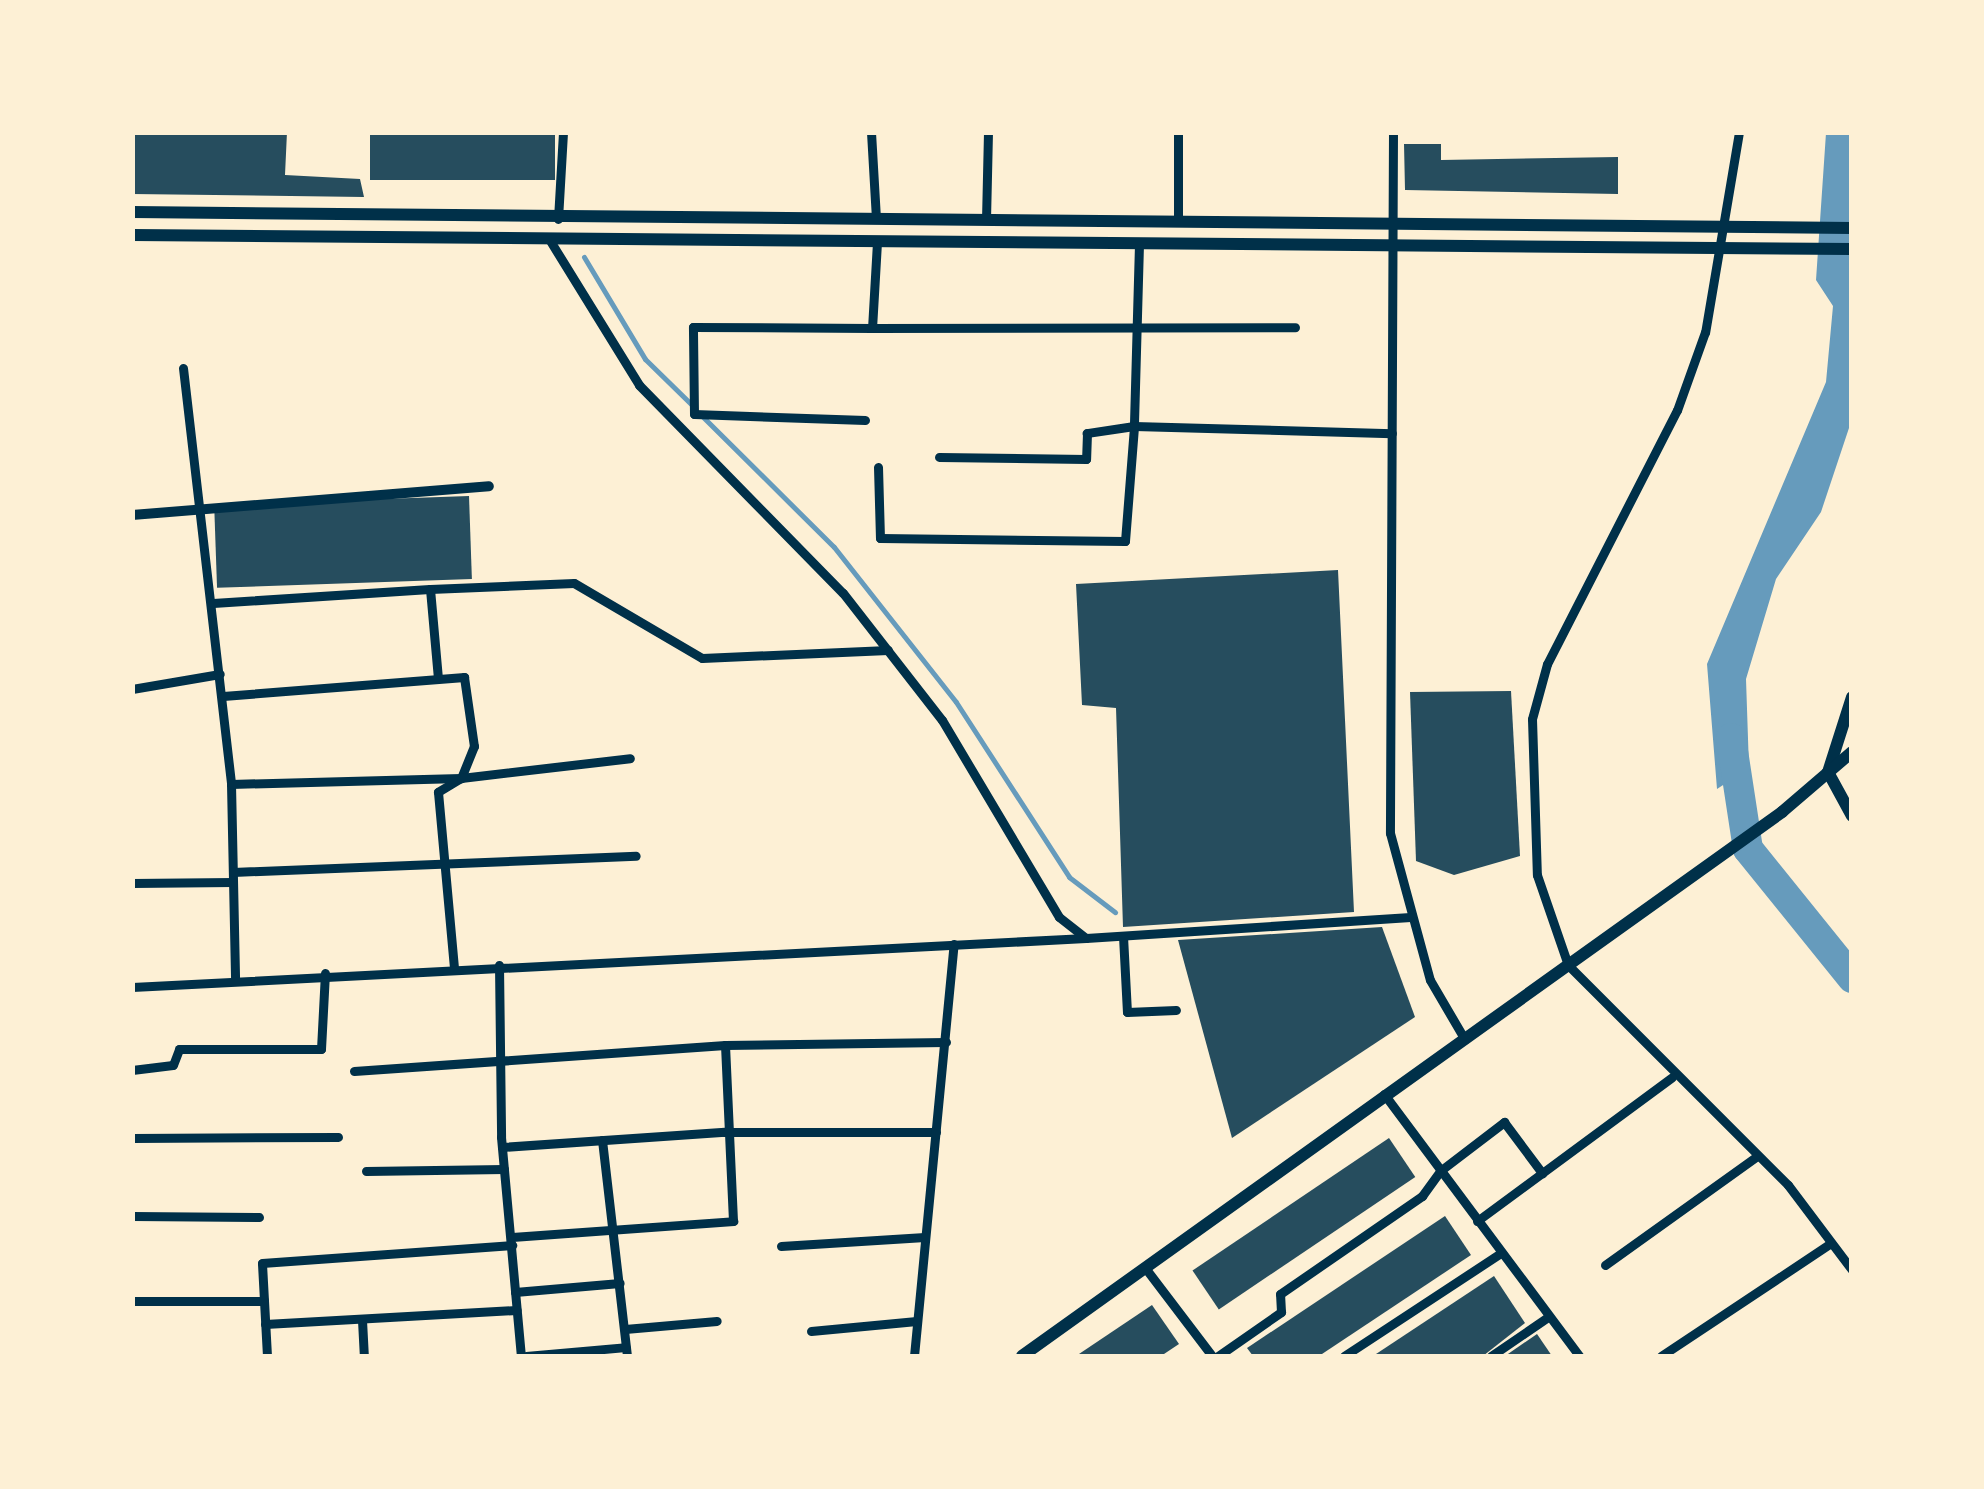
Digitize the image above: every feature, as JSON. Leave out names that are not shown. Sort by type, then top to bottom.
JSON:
[{"type":"main road","points":[[132,212],[558,219],[1852,228]]},
{"type":"main road","points":[[132,235],[1852,249]]},
{"type":"main road","points":[[1852,697],[1828,772],[1852,816]]},
{"type":"main road","points":[[1022,1356],[1711,864],[1782,812],[1852,752]]},
{"type":"main road","points":[[1828,772],[1852,765]]},
{"type":"street","points":[[558,219],[563,132]]},
{"type":"street","points":[[871,132],[876,219]]},
{"type":"street","points":[[986,220],[988,132]]},
{"type":"street","points":[[1178,132],[1178,222]]},
{"type":"street","points":[[1393,132],[1390,832],[1430,980],[1464,1040]]},
{"type":"street","points":[[1738,132],[1705,332],[1678,410],[1547,664],[1532,718],[1537,875],[1568,965],[1672,1077],[1757,1156],[1852,1270]]},
{"type":"street","points":[[550,239],[638,385],[735,475],[888,650],[942,720],[1060,917],[1086,938]]},
{"type":"street","points":[[872,328],[877,242]]},
{"type":"street","points":[[878,468],[880,538],[1126,541],[1139,244]]},
{"type":"street","points":[[866,420],[694,414],[693,326],[1138,330],[1295,326]]},
{"type":"street","points":[[184,368],[204,512],[231,784],[234,980]]},
{"type":"street","points":[[940,457],[1086,459],[1087,433],[1134,426],[1392,432]]},
{"type":"street","points":[[132,515],[490,486]]},
{"type":"street","points":[[213,603],[574,583],[702,658],[888,650]]},
{"type":"street","points":[[430,589],[438,679]]},
{"type":"street","points":[[132,689],[220,674]]},
{"type":"street","points":[[222,696],[464,677],[474,746],[461,778],[438,792],[454,967]]},
{"type":"street","points":[[231,784],[461,778],[630,758]]},
{"type":"street","points":[[132,883],[636,856]]},
{"type":"street","points":[[132,986],[1124,936],[1410,917]]},
{"type":"street","points":[[1124,936],[1127,1012],[1176,1010]]},
{"type":"street","points":[[914,1356],[954,944]]},
{"type":"street","points":[[499,965],[502,1147],[524,1356],[627,1352],[616,1230],[602,1140]]},
{"type":"street","points":[[132,1070],[173,1065],[179,1049],[322,1049],[325,974]]},
{"type":"street","points":[[354,1071],[724,1045],[946,1042]]},
{"type":"street","points":[[266,1356],[262,1263],[733,1220],[724,1132],[724,1045]]},
{"type":"street","points":[[1477,1221],[1672,1077]]},
{"type":"street","points":[[1384,1094],[1579,1356]]},
{"type":"street","points":[[1146,1269],[1212,1356],[1282,1312],[1280,1294],[1422,1196],[1440,1170],[1504,1122],[1542,1173]]},
{"type":"street","points":[[502,1147],[724,1132],[936,1132]]},
{"type":"street","points":[[132,1138],[338,1138]]},
{"type":"street","points":[[1605,1264],[1757,1156]]},
{"type":"street","points":[[366,1171],[504,1168]]},
{"type":"street","points":[[132,1216],[259,1217]]},
{"type":"street","points":[[782,1246],[926,1236]]},
{"type":"street","points":[[1660,1356],[1832,1243]]},
{"type":"street","points":[[1344,1356],[1501,1254]]},
{"type":"street","points":[[515,1292],[620,1283]]},
{"type":"street","points":[[132,1301],[264,1301]]},
{"type":"street","points":[[265,1324],[517,1310]]},
{"type":"street","points":[[1492,1356],[1548,1317]]},
{"type":"street","points":[[362,1320],[364,1356]]},
{"type":"street","points":[[625,1329],[716,1321]]},
{"type":"street","points":[[811,1331],[917,1321]]},
{"type":"water","points":[[1826,133],[1851,133],[1851,422],[1821,512],[1776,579],[1746,679],[1749,768],[1717,789],[1707,664],[1826,382],[1833,306],[1816,280]]},
{"type":"building","points":[[132,132],[287,132],[285,175],[360,179],[364,197],[132,194]]},
{"type":"building","points":[[370,132],[555,132],[555,180],[370,180]]},
{"type":"building","points":[[1404,144],[1441,144],[1441,160],[1618,157],[1618,194],[1405,190]]},
{"type":"building","points":[[469,496],[472,579],[217,588],[214,505]]},
{"type":"building","points":[[1338,570],[1354,912],[1123,927],[1116,708],[1082,705],[1076,584]]},
{"type":"building","points":[[1511,691],[1520,856],[1454,875],[1416,861],[1410,692]]},
{"type":"building","points":[[1382,927],[1415,1017],[1232,1138],[1178,940]]},
{"type":"building","points":[[1389,1138],[1415,1177],[1219,1309],[1193,1271]]},
{"type":"building","points":[[1445,1216],[1471,1255],[1319,1356],[1253,1356],[1247,1348]]},
{"type":"building","points":[[1494,1276],[1525,1323],[1483,1356],[1373,1356]]},
{"type":"building","points":[[1152,1305],[1179,1344],[1161,1356],[1076,1356]]},
{"type":"building","points":[[1537,1334],[1552,1356],[1505,1356]]},
{"type":"waterway","points":[[584,257],[645,359],[694,407]]},
{"type":"waterway","points":[[701,415],[834,547],[956,702],[1069,877],[1115,912]]},
{"type":"waterway","points":[[1731,738],[1748,849],[1852,978]]}]
